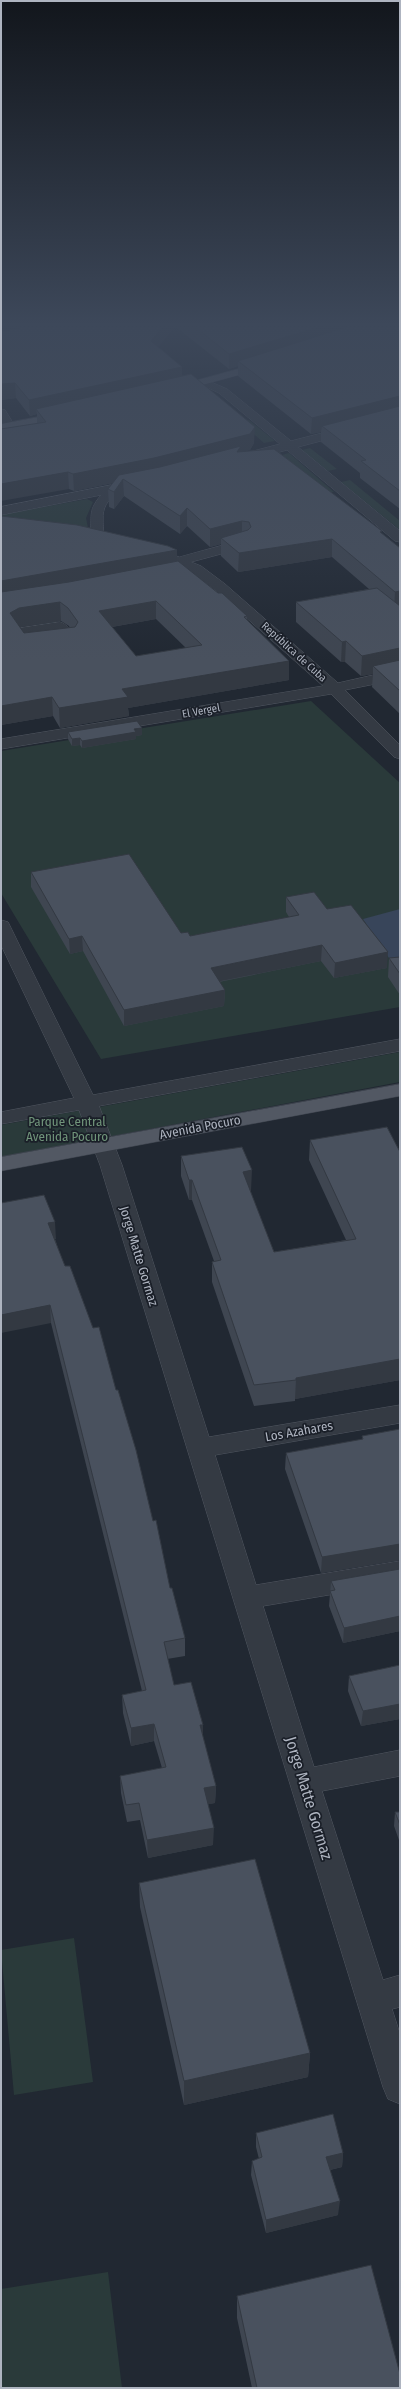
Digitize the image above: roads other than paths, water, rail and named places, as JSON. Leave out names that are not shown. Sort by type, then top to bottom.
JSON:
[{"type":"main road","name":"Avenida Pocuro","points":[[1,1164],[399,1092]]},
{"type":"street","points":[[279,438],[400,538]]},
{"type":"street","points":[[232,460],[316,438]]},
{"type":"street","points":[[1,511],[149,482]]},
{"type":"street","points":[[97,535],[98,530],[96,513],[102,502],[114,489]]},
{"type":"street","points":[[180,561],[242,544]]},
{"type":"street","name":"República de Cuba","points":[[136,545],[180,561],[196,569],[220,586],[335,688],[400,754]]},
{"type":"street","points":[[173,574],[196,569]]},
{"type":"street","points":[[32,616],[40,629]]},
{"type":"street","name":"El Vergel","points":[[1,744],[335,688],[400,674]]},
{"type":"street","name":"Jorge Matte Gormaz","points":[[1,926],[87,1103],[104,1145],[304,1782],[386,1994],[400,2087]]},
{"type":"street","points":[[1,1118],[400,1045]]},
{"type":"street","name":"Los Azahares","points":[[199,1448],[400,1414]]},
{"type":"street","points":[[246,1598],[400,1572]]},
{"type":"street","points":[[304,1782],[400,1763]]},
{"type":"water","points":[[400,909],[400,962],[391,961],[363,919]]},
{"type":"park label","name":"Parque Central Avenida Pocuro","points":[[67,1128]]}]
